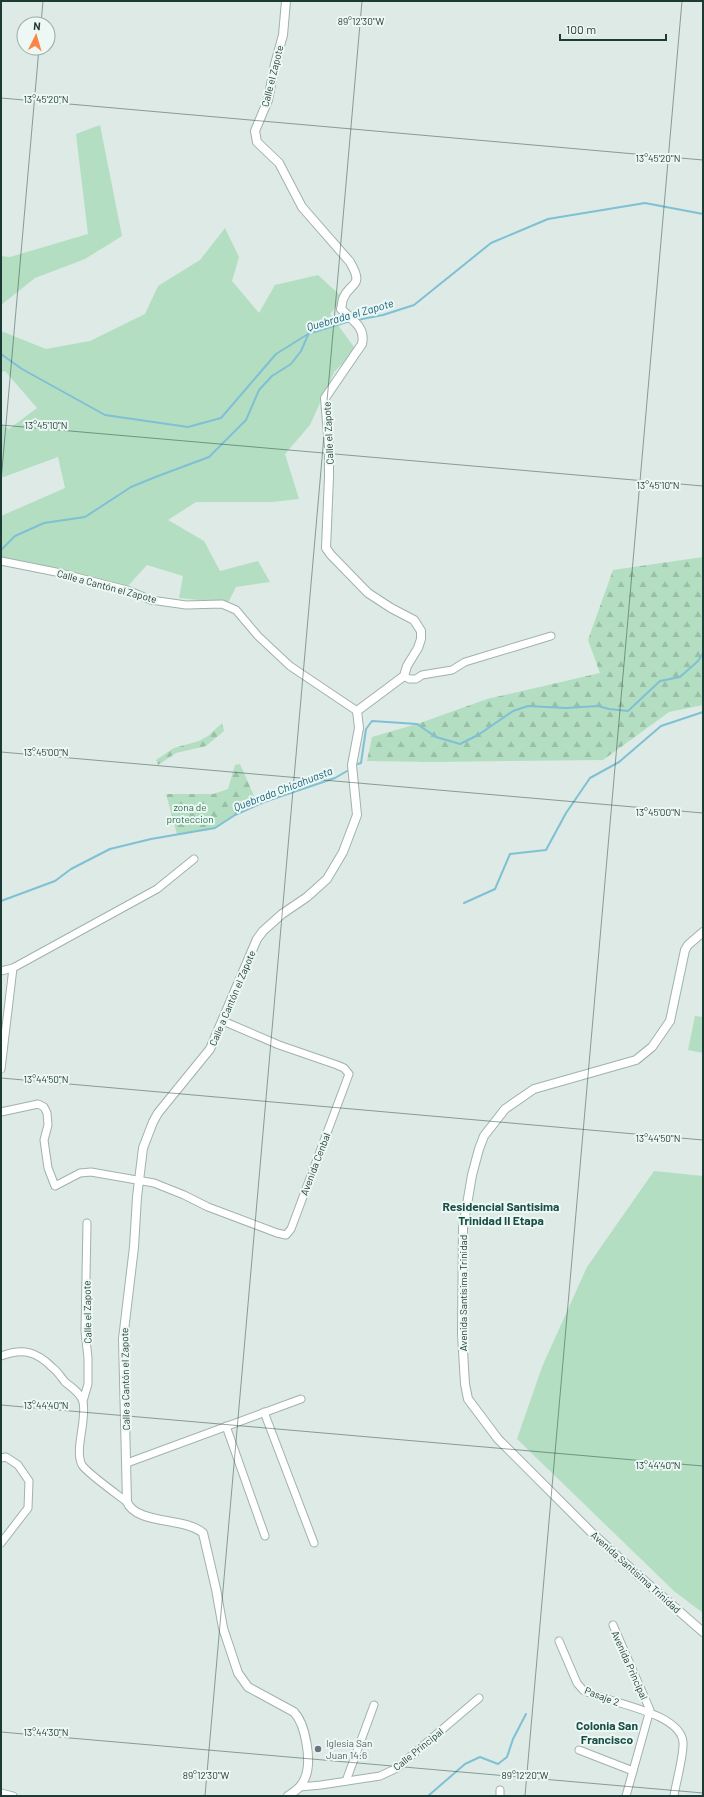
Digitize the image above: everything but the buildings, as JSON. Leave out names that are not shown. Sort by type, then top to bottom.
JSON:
[{"type":"street","name":"Calle el Zapote","points":[[286,1],[283,36],[275,64],[268,100],[257,126],[255,138],[257,142],[279,163],[302,207],[350,262],[356,273],[357,280],[343,299],[341,309],[359,326],[363,336],[362,344],[325,398],[329,469],[326,544],[331,555],[368,593],[390,608],[414,620],[420,628],[422,635],[418,648],[407,666],[404,676],[357,712]]},
{"type":"street","name":"Calle a Cantón el Zapote","points":[[1,561],[56,572],[127,590],[151,600],[186,605],[222,604],[236,610],[258,636],[290,666],[357,712],[359,728],[352,765],[357,815],[343,852],[327,879],[307,897],[282,914],[263,931],[257,939],[223,1021],[207,1053],[162,1107],[152,1122],[143,1148],[134,1247],[123,1339],[127,1502]]},
{"type":"street","points":[[404,676],[409,679],[416,679],[422,675],[452,670],[465,662],[551,636]]},
{"type":"street","points":[[1,972],[13,968],[157,888],[194,859]]},
{"type":"street","name":"Avenida Santísima Trinidad","points":[[703,932],[688,945],[685,950],[670,1021],[652,1047],[636,1060],[534,1089],[506,1109],[484,1136],[472,1175],[464,1228],[462,1308],[465,1384],[471,1405],[498,1439],[565,1506],[640,1577],[703,1632]]},
{"type":"street","points":[[1,1069],[13,968]]},
{"type":"street","name":"Avenida Cenbal","points":[[139,1180],[154,1183],[184,1195],[208,1207],[277,1233],[286,1235],[291,1229],[349,1074],[344,1068],[337,1065],[279,1045],[223,1021]]},
{"type":"street","points":[[1,1112],[38,1104],[44,1107],[47,1113],[48,1125],[44,1140],[48,1168],[55,1186],[80,1173],[91,1172],[139,1180]]},
{"type":"street","name":"Calle el Zapote","points":[[87,1223],[85,1331],[88,1358],[88,1384],[83,1401],[79,1458],[83,1467],[127,1502]]},
{"type":"street","points":[[1,1356],[14,1351],[25,1351],[38,1356],[53,1367],[83,1401]]},
{"type":"street","points":[[127,1464],[301,1399]]},
{"type":"street","points":[[264,1412],[314,1543]]},
{"type":"street","points":[[226,1426],[265,1536]]},
{"type":"street","points":[[1,1458],[6,1457],[18,1465],[29,1481],[28,1508],[1,1543]]},
{"type":"street","points":[[127,1502],[130,1507],[141,1514],[184,1525],[199,1530],[203,1533],[223,1628],[238,1673],[248,1687],[294,1712],[298,1716],[306,1737],[308,1745],[306,1776],[300,1787],[288,1796]]},
{"type":"street","name":"Avenida Principal","points":[[613,1625],[650,1708],[650,1713]]},
{"type":"street","name":"Pasaje 2","points":[[559,1641],[577,1683],[583,1690],[650,1713],[671,1724],[679,1731],[682,1738],[683,1748],[674,1796]]},
{"type":"street","name":"Calle Principal","points":[[300,1787],[380,1776],[397,1768],[479,1698]]},
{"type":"street","points":[[346,1781],[374,1705]]},
{"type":"street","points":[[626,1796],[650,1713]]},
{"type":"street","points":[[579,1750],[633,1772]]},
{"type":"street","points":[[1,1794],[13,1796]]},
{"type":"green space","points":[[100,125],[122,236],[85,259],[35,278],[1,305],[1,256],[10,257],[88,234],[76,134]]},
{"type":"green space","points":[[225,228],[239,257],[232,281],[259,313],[275,285],[318,275],[343,298],[330,314],[356,350],[334,372],[310,425],[285,454],[299,499],[272,502],[196,502],[168,520],[204,541],[220,571],[258,561],[270,582],[236,587],[228,603],[179,598],[183,576],[147,565],[127,587],[1,558],[1,516],[65,488],[58,457],[1,478],[1,424],[9,429],[37,408],[5,371],[1,372],[1,331],[46,349],[90,341],[145,314],[158,286],[200,260]]},
{"type":"green space","points":[[703,557],[703,705],[669,712],[603,760],[433,762],[367,761],[372,737],[420,723],[487,699],[600,673],[588,640],[613,570]]},
{"type":"green space","points":[[222,723],[224,731],[206,746],[176,753],[158,765],[156,760],[174,748],[199,741],[208,736]]},
{"type":"green space","name":"zona de proteccion","points":[[240,764],[258,805],[235,815],[214,829],[177,834],[166,794],[213,794],[228,789],[235,765]]},
{"type":"green space","points":[[695,1016],[703,1017],[703,1053],[688,1050]]},
{"type":"green space","points":[[654,1171],[703,1176],[703,1613],[674,1591],[517,1439],[542,1367],[587,1267]]},
{"type":"waterway","name":"Quebrada el Zapote","points":[[357,320],[383,315],[414,305],[491,243],[548,219],[645,203],[703,214]]},
{"type":"waterway","name":"Quebrada el Zapote","points":[[1,354],[22,369],[105,415],[188,427],[221,418],[276,354],[308,334],[350,321]]},
{"type":"waterway","points":[[1,550],[15,536],[44,523],[85,517],[131,487],[209,457],[246,420],[259,390],[272,376],[291,364],[301,351],[308,335]]},
{"type":"waterway","name":"Quebrada Chicahuasta","points":[[358,764],[361,763],[366,729],[372,721],[417,724],[436,737],[460,744],[478,735],[513,711],[528,706],[566,708],[598,706],[628,711],[660,681],[680,677],[698,661],[703,653]]},
{"type":"waterway","points":[[464,903],[495,889],[510,854],[546,850],[566,813],[590,778],[619,762],[661,726],[703,712]]},
{"type":"waterway","name":"Quebrada Chicahuasta","points":[[1,901],[55,881],[71,869],[110,849],[151,839],[215,828],[235,815],[264,802],[335,778],[347,771]]},
{"type":"waterway","points":[[428,1796],[465,1764],[480,1757],[498,1764],[507,1757],[513,1739],[526,1714]]},
{"type":"place","name":"Iglesia San Juan 14:6","points":[[318,1749]]},
{"type":"district","name":"Residencial Santisima Trinidad II Etapa","points":[[501,1214]]},
{"type":"district","name":"Colonia San Francisco","points":[[607,1733]]}]
